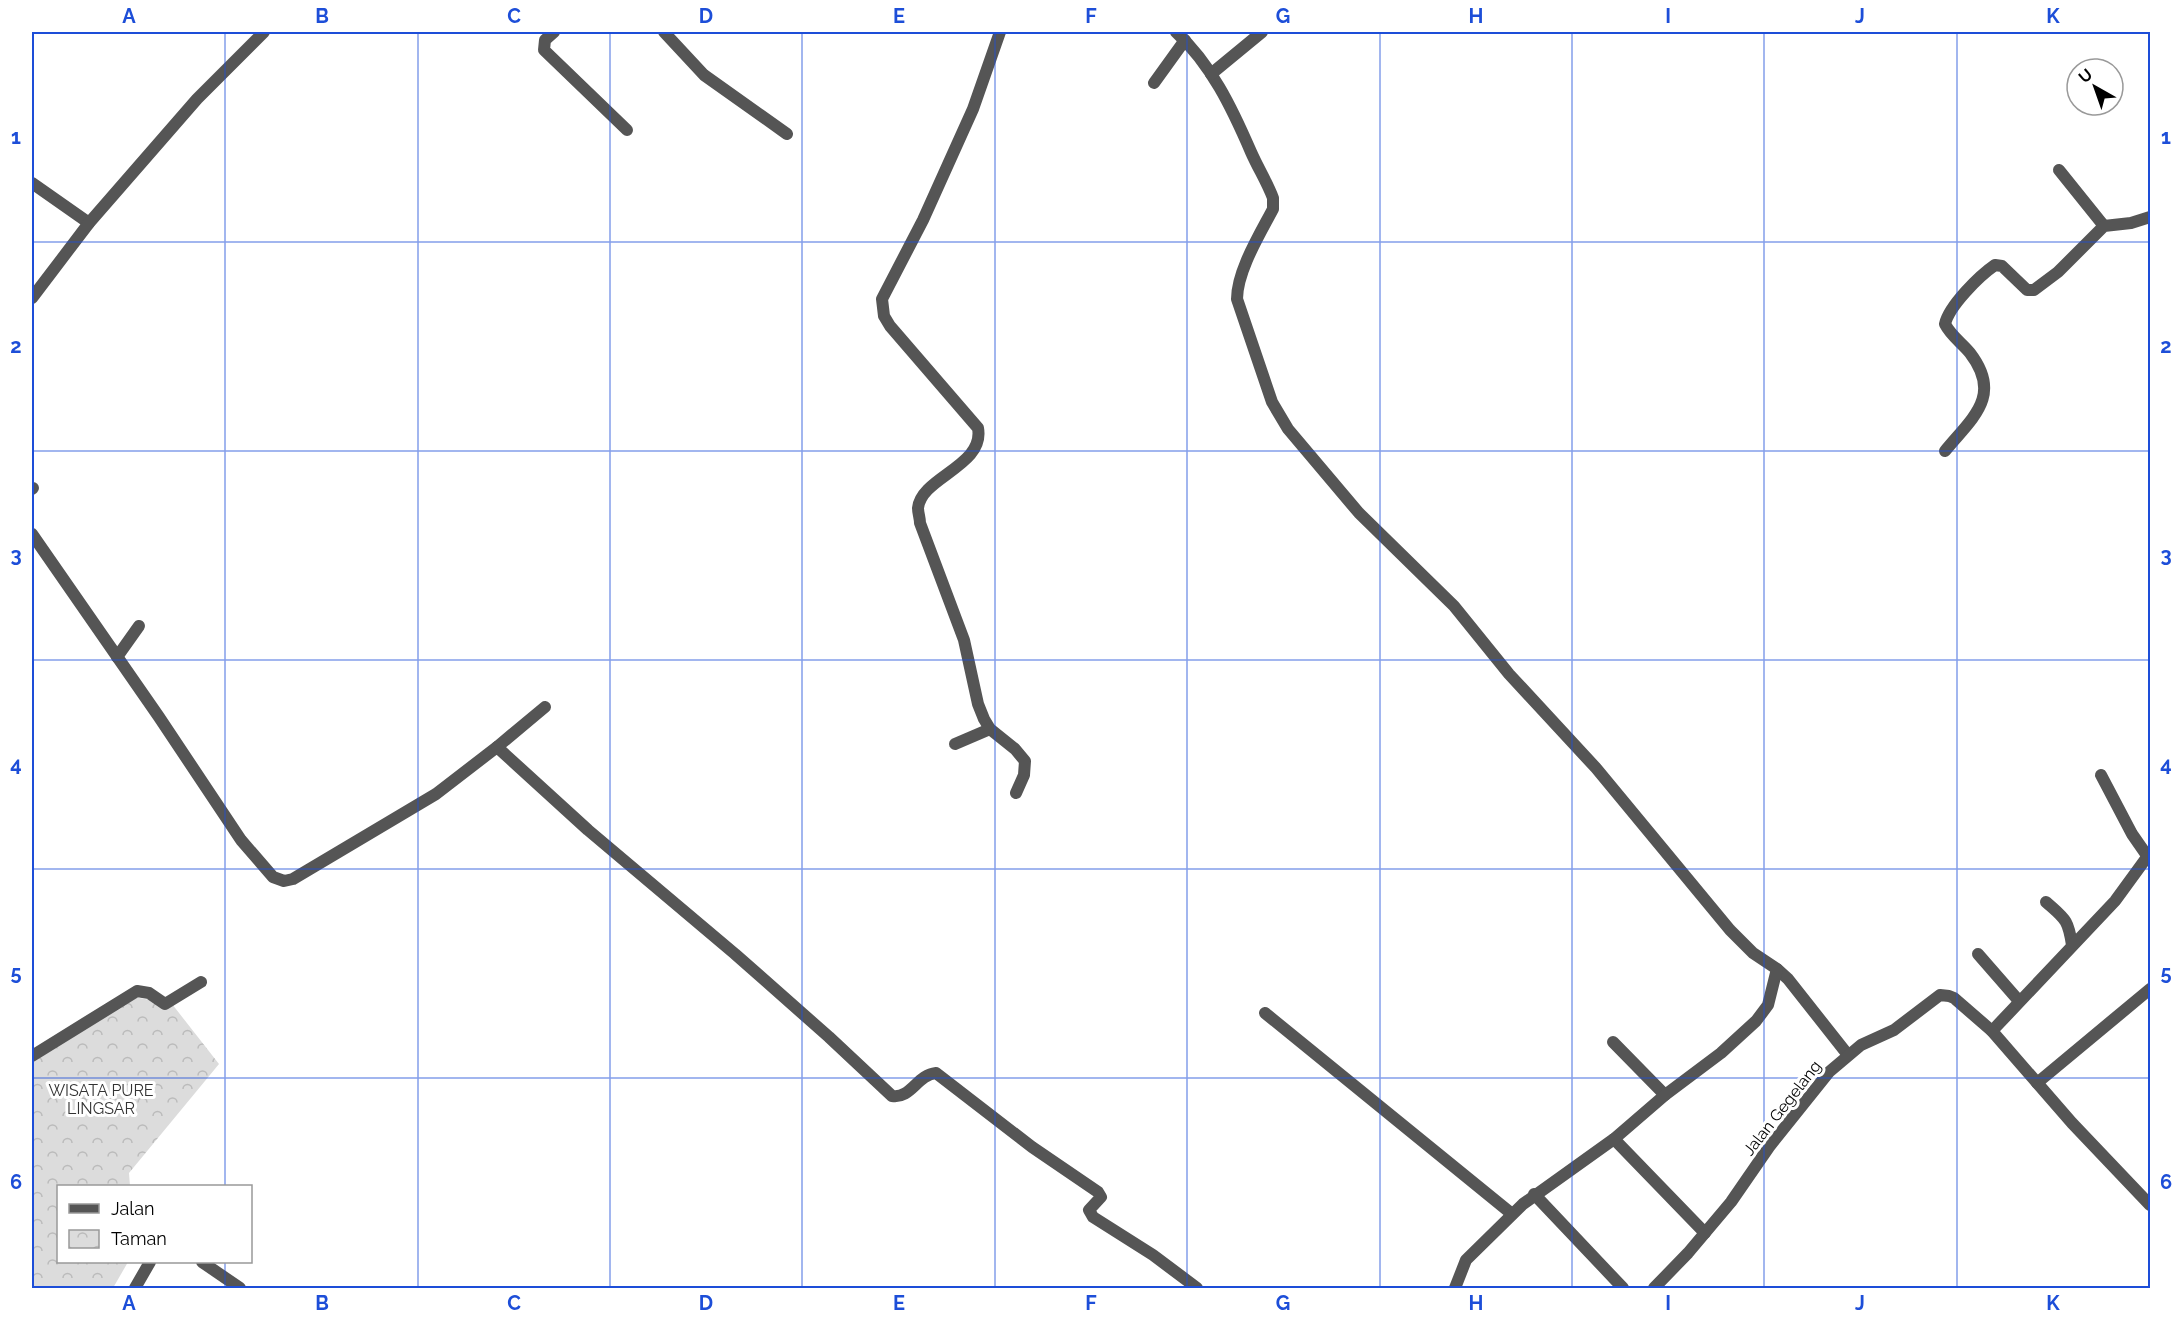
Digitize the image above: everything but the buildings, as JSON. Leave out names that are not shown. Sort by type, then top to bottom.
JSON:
[{"type":"street","points":[[34,290],[197,99],[264,32]]},
{"type":"street","points":[[554,32],[546,40],[544,50],[627,130]]},
{"type":"street","points":[[664,32],[704,75],[787,134]]},
{"type":"street","points":[[1000,32],[973,109],[923,220],[882,299],[882,308],[890,326],[978,428],[980,439],[975,450],[928,490],[918,507],[920,522],[964,640],[978,704],[990,729],[1015,749],[1025,761],[1024,775],[1016,793]]},
{"type":"street","points":[[1211,74],[1262,32]]},
{"type":"street","points":[[1154,83],[1180,36],[1197,52],[1234,114],[1273,198],[1273,209],[1241,272],[1237,299],[1272,402],[1288,429],[1359,513],[1454,606],[1509,674],[1596,768],[1730,930],[1753,953],[1788,979],[1848,1055]]},
{"type":"street","points":[[2059,170],[2104,226]]},
{"type":"street","points":[[32,183],[89,223]]},
{"type":"street","points":[[1945,451],[1975,413],[1985,396],[1982,376],[1975,359],[1945,324],[1951,310],[1995,265],[2002,266],[2027,290],[2034,290],[2058,272],[2104,226],[2131,223],[2151,217]]},
{"type":"street","points":[[32,534],[241,840],[273,878],[284,881],[294,879],[436,794],[498,747],[545,707]]},
{"type":"street","points":[[117,657],[140,626]]},
{"type":"street","points":[[955,744],[990,729]]},
{"type":"street","points":[[498,747],[596,837],[812,1022],[892,1096],[898,1097],[907,1093],[926,1076],[936,1073],[1032,1147],[1098,1192],[1101,1197],[1089,1210],[1093,1217],[1153,1255],[1197,1288]]},
{"type":"street","points":[[2101,775],[2132,834],[2149,855],[2115,901],[1992,1031],[2078,1130],[2151,1205]]},
{"type":"street","points":[[2046,902],[2069,925],[2072,945]]},
{"type":"street","points":[[1978,954],[2019,1001]]},
{"type":"street","points":[[1455,1288],[1466,1260],[1534,1194],[1614,1139],[1665,1095],[1721,1053],[1762,1015],[1768,1005],[1777,969]]},
{"type":"street","points":[[32,1056],[137,991],[149,993],[165,1004],[201,982]]},
{"type":"street","points":[[2037,1083],[2151,988]]},
{"type":"street","name":"Jalan Gegelang","points":[[1654,1288],[1738,1193],[1768,1147],[1819,1083],[1848,1055],[1901,1026],[1940,995],[1954,998],[1992,1031]]},
{"type":"street","points":[[1265,1013],[1512,1214]]},
{"type":"street","points":[[1613,1042],[1665,1095]]},
{"type":"street","points":[[1614,1139],[1705,1233]]},
{"type":"street","points":[[1534,1194],[1623,1288]]},
{"type":"street","points":[[135,1288],[149,1263]]},
{"type":"street","points":[[202,1263],[240,1288]]},
{"type":"green space","name":"WISATA PURE LINGSAR","points":[[134,997],[172,1004],[219,1064],[129,1173],[130,1185],[57,1185],[57,1263],[127,1263],[113,1288],[32,1288],[32,1061]]}]
